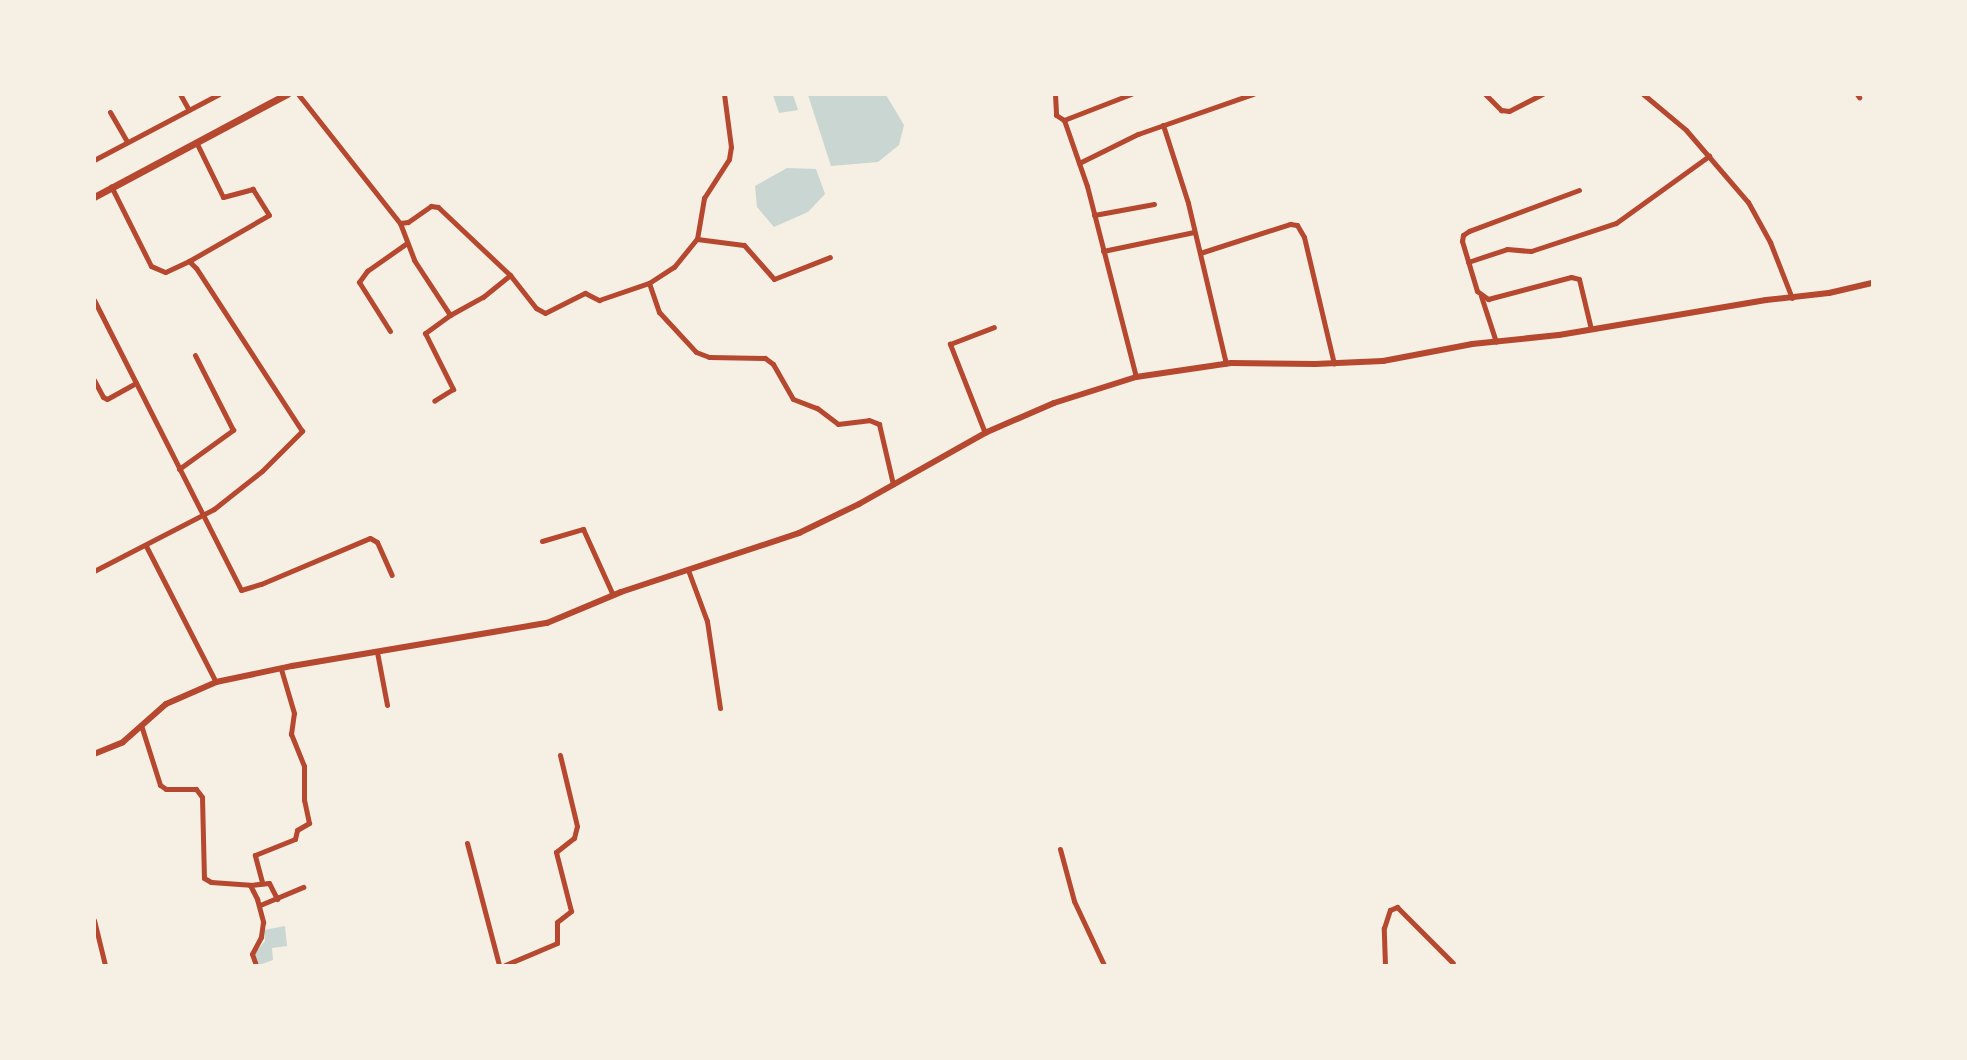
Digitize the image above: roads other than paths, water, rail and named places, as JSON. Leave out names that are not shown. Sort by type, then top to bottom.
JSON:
[{"type":"main road","points":[[94,197],[287,94]]},
{"type":"street","points":[[180,94],[189,110]]},
{"type":"street","points":[[94,160],[219,94]]},
{"type":"street","points":[[298,94],[400,223],[414,260],[450,315]]},
{"type":"street","points":[[400,223],[408,222],[431,206],[438,207],[510,275],[541,313],[585,293],[599,300],[649,283],[674,267],[697,239],[704,198],[729,159],[730,131],[724,94]]},
{"type":"street","points":[[1055,94],[1056,115],[1064,120],[1079,163],[1136,377]]},
{"type":"street","points":[[1064,120],[1130,94]]},
{"type":"street","points":[[1079,163],[1163,125],[1253,94]]},
{"type":"street","points":[[1485,94],[1501,110],[1509,111],[1543,94]]},
{"type":"street","points":[[1643,94],[1686,130],[1758,216],[1791,298]]},
{"type":"street","points":[[110,112],[127,142]]},
{"type":"street","points":[[1163,125],[1181,177],[1226,364]]},
{"type":"street","points":[[111,186],[151,266],[165,272],[269,215],[253,189],[222,197],[197,142]]},
{"type":"street","points":[[1468,262],[1507,249],[1531,251],[1616,223],[1709,156]]},
{"type":"street","points":[[1496,342],[1468,262],[1463,235],[1579,190]]},
{"type":"street","points":[[1094,215],[1154,204]]},
{"type":"street","points":[[1200,253],[1290,224],[1297,225],[1304,237],[1334,364]]},
{"type":"street","points":[[1103,251],[1194,232]]},
{"type":"street","points":[[697,239],[744,245],[774,279],[830,257]]},
{"type":"street","points":[[390,331],[359,282],[367,271],[407,243]]},
{"type":"street","points":[[94,571],[201,516],[262,471],[302,431],[189,261]]},
{"type":"street","points":[[434,401],[448,395],[453,389],[425,333],[427,329],[483,298],[510,275]]},
{"type":"street","points":[[1481,296],[1493,299],[1576,277],[1580,282],[1591,329]]},
{"type":"street","points":[[649,283],[659,312],[696,352],[709,357],[765,358],[773,364],[793,399],[817,408],[838,424],[869,420],[879,424],[893,484]]},
{"type":"street","points":[[94,754],[123,743],[141,725],[175,699],[216,682],[547,623],[613,595],[822,523],[985,433],[1054,403],[1136,377],[1226,364],[1334,364],[1383,360],[1791,298],[1872,283]]},
{"type":"street","points":[[94,300],[201,516],[241,590],[370,538],[377,541],[392,575]]},
{"type":"street","points":[[985,433],[950,344],[994,327]]},
{"type":"street","points":[[179,469],[233,430],[195,355]]},
{"type":"street","points":[[94,380],[105,399],[135,383]]},
{"type":"street","points":[[542,541],[583,529],[613,595]]},
{"type":"street","points":[[146,546],[216,682]]},
{"type":"street","points":[[688,570],[707,621],[720,708]]},
{"type":"street","points":[[377,652],[387,705]]},
{"type":"street","points":[[262,882],[255,855],[292,840],[297,830],[309,822],[304,800],[304,766],[291,734],[294,713],[281,669]]},
{"type":"street","points":[[141,725],[160,785],[166,789],[196,789],[201,793],[204,878],[211,882],[271,884],[277,899]]},
{"type":"street","points":[[505,965],[557,943],[556,922],[571,911],[556,852],[574,838],[577,826],[560,755]]},
{"type":"street","points":[[467,843],[499,965]]},
{"type":"street","points":[[1060,849],[1074,901],[1104,965]]},
{"type":"street","points":[[250,885],[260,905],[261,937],[252,954],[256,965]]},
{"type":"street","points":[[260,905],[303,887]]},
{"type":"street","points":[[1385,965],[1384,928],[1390,910],[1397,906],[1454,963]]},
{"type":"street","points":[[94,920],[105,965]]}]
